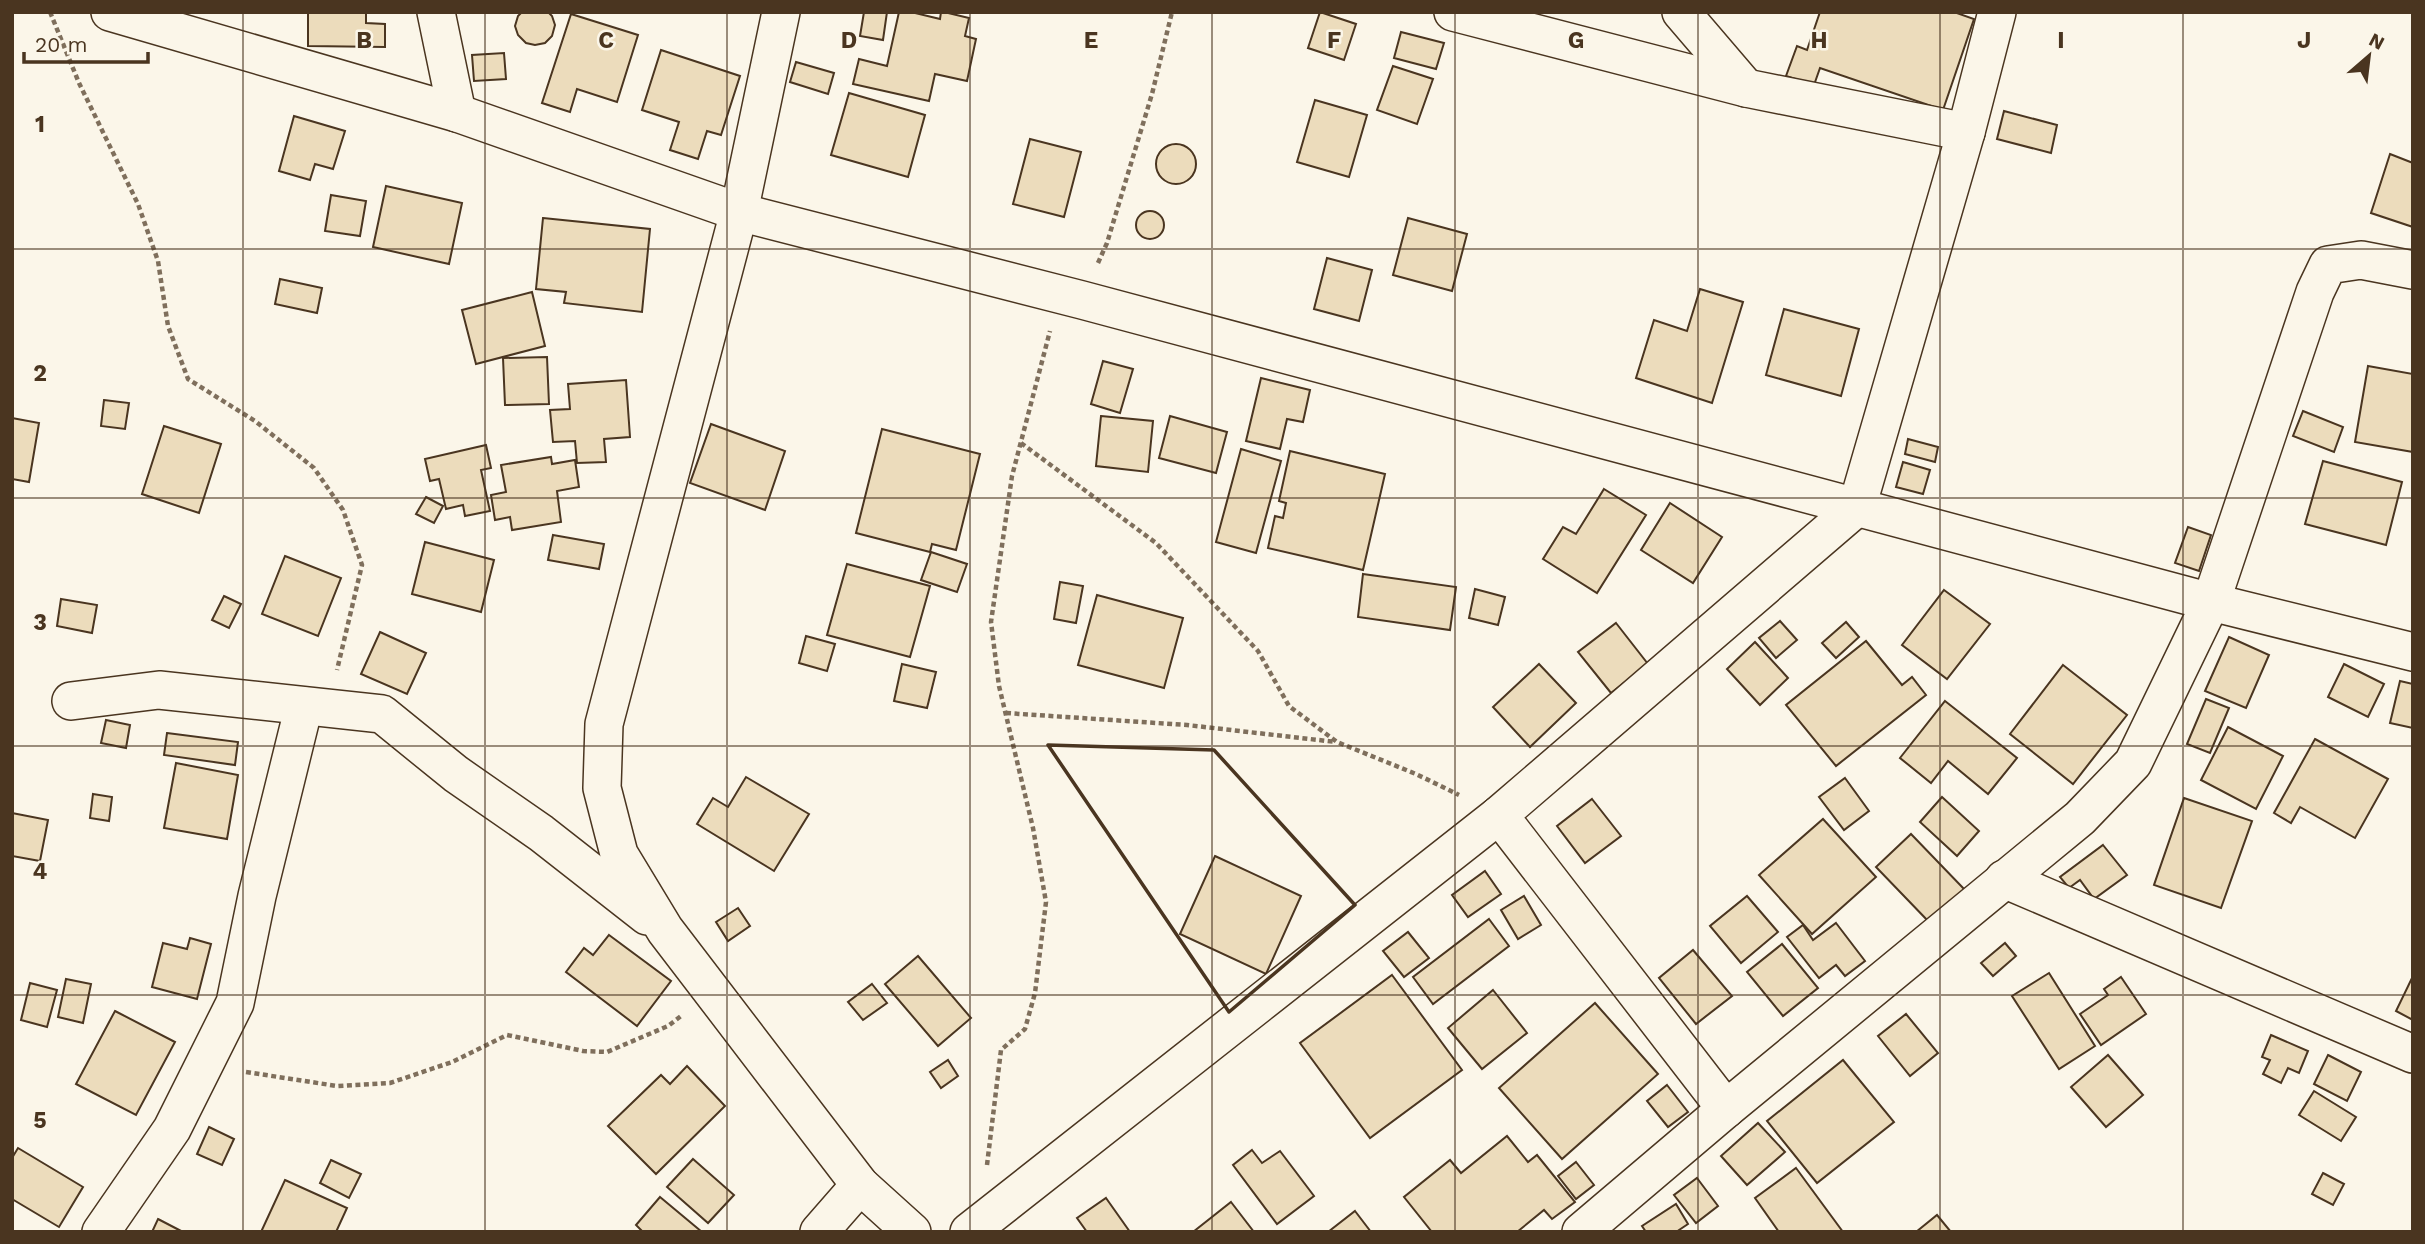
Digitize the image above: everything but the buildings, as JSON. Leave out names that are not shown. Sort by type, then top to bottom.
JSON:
[{"type":"street","points":[[110,12],[457,113],[739,212],[1071,297],[2211,602],[2413,652]]},
{"type":"street","points":[[436,12],[457,113]]},
{"type":"street","points":[[781,12],[739,212],[604,724],[602,788],[619,854],[665,930],[860,1185],[912,1232]]},
{"type":"street","points":[[1453,12],[1746,88],[1966,132]]},
{"type":"street","points":[[1681,12],[1746,88]]},
{"type":"street","points":[[975,1227],[1499,814],[1857,507],[1966,132],[1997,12]]},
{"type":"street","points":[[1581,1232],[2080,818],[2133,763],[2211,602],[2315,292],[2328,265],[2361,260],[2413,270]]},
{"type":"street","points":[[71,701],[159,690],[382,714],[456,774],[541,833],[665,930]]},
{"type":"street","points":[[101,1232],[172,1129],[235,1003],[257,896],[316,707]]},
{"type":"street","points":[[1499,814],[1726,1109]]},
{"type":"street","points":[[2004,879],[2413,1054]]},
{"type":"street","points":[[819,1232],[860,1185]]},
{"type":"path","points":[[50,12],[79,83],[138,204],[158,261],[168,326],[188,379],[255,421],[314,468],[343,510],[362,565],[316,707]]},
{"type":"path","points":[[975,1227],[1001,1050],[1025,1029],[1035,993],[1046,902],[1033,828],[999,687],[991,622],[1012,475],[1071,297],[1107,243],[1152,94],[1172,12]]},
{"type":"path","points":[[1021,443],[1156,543],[1258,651],[1289,706],[1337,742],[1416,774],[1499,814]]},
{"type":"path","points":[[1006,713],[1186,725],[1337,742]]},
{"type":"path","points":[[192,1090],[244,1072],[337,1086],[390,1083],[452,1062],[507,1035],[583,1051],[607,1052],[668,1026],[712,990]]},
{"type":"wall","points":[[1048,745],[1214,750],[1355,905],[1229,1012],[1048,745]]}]
